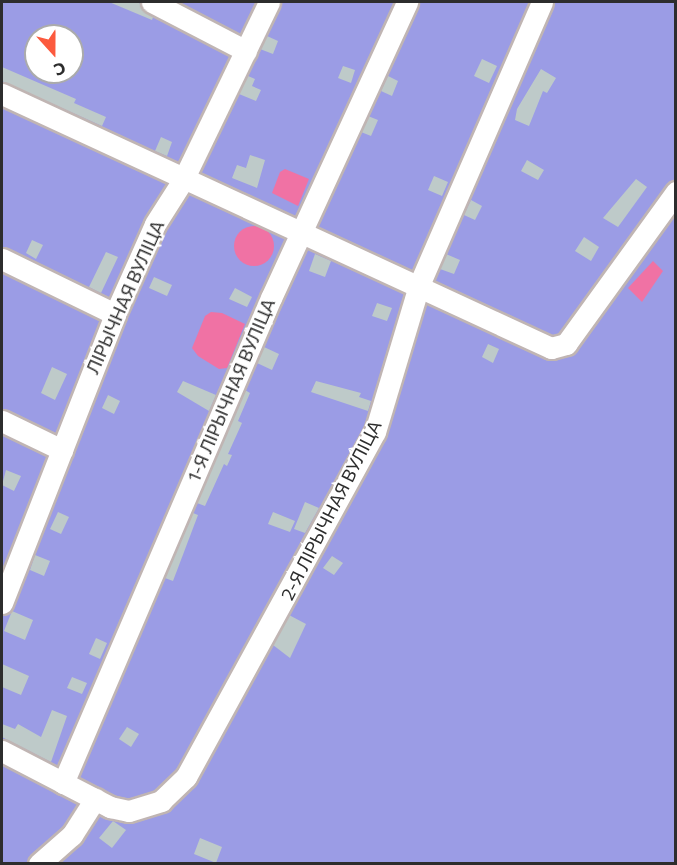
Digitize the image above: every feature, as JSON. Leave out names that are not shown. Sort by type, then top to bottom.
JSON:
[{"type":"lane","points":[[152,2],[246,51]]},
{"type":"lane","name":"ЛІРЫЧНАЯ ВУЛІЦА","points":[[3,595],[114,314],[155,224],[183,180],[269,2]]},
{"type":"lane","name":"1-Я ЛІРЫЧНАЯ ВУЛІЦА","points":[[63,783],[271,298],[302,235],[406,2]]},
{"type":"lane","name":"2-Я ЛІРЫЧНАЯ ВУЛІЦА","points":[[2,752],[95,799],[129,811],[161,801],[186,777],[375,432],[420,285],[542,2]]},
{"type":"lane","points":[[2,94],[302,235],[420,285],[551,348],[566,344],[675,192]]},
{"type":"lane","points":[[2,259],[114,314]]},
{"type":"lane","points":[[2,421],[62,450]]},
{"type":"lane","points":[[39,864],[72,835],[95,799]]},
{"type":"shaded area","points":[[2,2],[675,2],[675,863],[2,864]]},
{"type":"shaded area","points":[[285,169],[309,179],[298,206],[272,193],[280,172]]},
{"type":"shaded area","points":[[254,226],[268,232],[274,246],[268,260],[254,266],[240,260],[234,246],[240,232]]},
{"type":"shaded area","points":[[653,261],[663,271],[642,302],[628,288]]},
{"type":"shaded area","points":[[211,312],[222,313],[245,324],[227,368],[219,369],[198,356],[192,348],[205,316]]},
{"type":"building","points":[[109,2],[139,2],[142,9],[153,17],[152,20]]},
{"type":"building","points":[[267,36],[278,41],[273,54],[260,49]]},
{"type":"building","points":[[482,59],[497,66],[489,83],[474,76]]},
{"type":"building","points":[[343,66],[355,70],[351,83],[338,78]]},
{"type":"building","points":[[2,67],[24,77],[24,84],[41,84],[76,99],[74,103],[106,117],[102,126],[2,81]]},
{"type":"building","points":[[541,69],[556,78],[547,93],[543,91],[529,126],[515,120],[517,109]]},
{"type":"building","points":[[248,76],[255,79],[252,86],[261,90],[256,101],[239,94]]},
{"type":"building","points":[[388,76],[398,81],[392,96],[381,91]]},
{"type":"building","points":[[368,116],[378,120],[371,136],[361,132]]},
{"type":"building","points":[[161,137],[172,142],[167,156],[155,151]]},
{"type":"building","points":[[250,155],[265,160],[257,188],[232,178],[237,165],[246,168]]},
{"type":"building","points":[[527,160],[544,170],[538,180],[521,171]]},
{"type":"building","points":[[434,176],[448,182],[442,196],[428,190]]},
{"type":"building","points":[[636,179],[647,187],[618,227],[603,218]]},
{"type":"building","points":[[471,200],[482,206],[475,220],[464,215]]},
{"type":"building","points":[[584,237],[599,247],[591,261],[575,251]]},
{"type":"building","points":[[32,240],[43,245],[36,259],[26,253]]},
{"type":"building","points":[[106,252],[118,257],[101,293],[89,287]]},
{"type":"building","points":[[315,254],[331,261],[325,277],[309,271]]},
{"type":"building","points":[[446,254],[460,260],[454,274],[440,269]]},
{"type":"building","points":[[154,277],[172,285],[167,296],[149,288]]},
{"type":"building","points":[[235,288],[252,297],[247,307],[229,299]]},
{"type":"building","points":[[377,303],[392,308],[387,321],[372,316]]},
{"type":"building","points":[[488,344],[499,349],[493,363],[482,357]]},
{"type":"building","points":[[264,347],[279,354],[272,370],[257,363]]},
{"type":"building","points":[[52,367],[67,374],[55,400],[41,393]]},
{"type":"building","points":[[183,381],[216,395],[209,411],[177,392]]},
{"type":"building","points":[[316,381],[361,393],[359,397],[371,401],[368,411],[311,392]]},
{"type":"building","points":[[245,390],[250,393],[238,421],[242,423],[228,454],[232,455],[227,466],[224,464],[205,506],[197,503]]},
{"type":"building","points":[[108,395],[120,401],[114,414],[102,408]]},
{"type":"building","points":[[6,470],[21,476],[14,491],[2,485]]},
{"type":"building","points":[[305,502],[319,508],[305,533],[294,529]]},
{"type":"building","points":[[58,512],[69,517],[61,534],[50,529]]},
{"type":"building","points":[[273,512],[295,521],[290,532],[268,524]]},
{"type":"building","points":[[193,513],[198,515],[173,581],[165,578]]},
{"type":"building","points":[[35,555],[50,561],[44,576],[30,570]]},
{"type":"building","points":[[332,556],[343,563],[334,575],[323,568]]},
{"type":"building","points":[[12,611],[33,620],[25,640],[4,631]]},
{"type":"building","points":[[289,615],[306,624],[290,658],[273,645]]},
{"type":"building","points":[[96,638],[107,643],[100,659],[89,654]]},
{"type":"building","points":[[2,664],[29,676],[21,695],[2,687]]},
{"type":"building","points":[[72,677],[87,683],[82,694],[67,688]]},
{"type":"building","points":[[52,710],[67,716],[51,762],[2,737],[2,724],[15,729],[18,724],[41,737]]},
{"type":"building","points":[[127,727],[139,734],[131,747],[119,739]]},
{"type":"building","points":[[113,821],[126,830],[112,848],[99,838]]},
{"type":"building","points":[[200,838],[222,847],[216,863],[194,854]]}]
